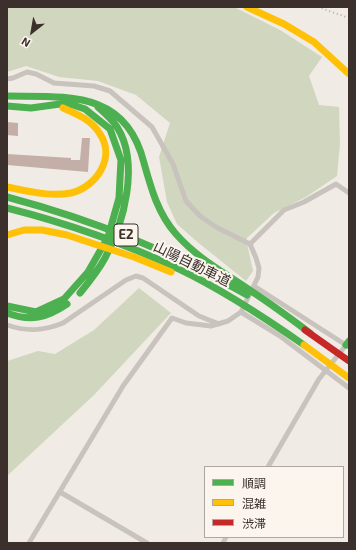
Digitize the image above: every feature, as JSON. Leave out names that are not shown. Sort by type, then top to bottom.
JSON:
[{"type":"main road","points":[[247,7],[284,24],[314,42],[349,74]]},
{"type":"main road","points":[[7,96],[60,96],[76,98],[91,101],[117,113],[130,128],[140,147],[157,206],[167,224],[191,249],[240,287]]},
{"type":"main road","points":[[91,101],[112,119],[119,130],[127,152],[127,181],[125,199],[116,221]]},
{"type":"main road","points":[[7,187],[41,194],[69,193],[87,187],[100,174],[104,165],[105,156],[104,138],[96,127],[86,119],[54,104]]},
{"type":"main road","points":[[7,106],[31,108],[54,104],[85,109],[101,118],[111,128],[118,144],[121,164],[113,241],[105,258],[88,278],[73,300],[56,312],[38,318],[17,317],[7,313]]},
{"type":"main road","name":"山陽自動車道","points":[[7,197],[73,216],[131,237],[240,287],[310,333],[349,361]]},
{"type":"main road","name":"山陽自動車道","points":[[7,208],[77,228],[160,261],[233,299],[308,347],[349,378]]},
{"type":"main road","points":[[7,235],[24,230],[42,230],[67,235],[134,257],[233,299]]},
{"type":"main road","points":[[7,306],[15,311],[30,312],[44,310],[57,304],[88,278]]},
{"type":"street","points":[[7,79],[27,72],[36,74],[54,83],[94,86],[110,91],[152,127],[173,164],[186,201],[200,216],[216,228],[250,244],[259,268],[258,277],[241,312],[228,322],[211,326],[198,325],[172,318],[123,386],[29,543]]},
{"type":"street","points":[[250,244],[284,210],[291,206],[304,202],[336,184],[349,193]]},
{"type":"street","points":[[7,325],[36,331],[53,328],[64,323],[126,280],[136,276],[143,278],[199,316],[219,324]]},
{"type":"street","points":[[254,286],[348,344],[326,370],[269,466]]},
{"type":"street","points":[[241,312],[280,336],[349,388]]},
{"type":"street","points":[[60,492],[138,541],[147,543]]},
{"type":"green space","points":[[7,7],[234,7],[280,30],[322,57],[309,76],[319,105],[339,107],[340,144],[337,176],[306,197],[274,213],[246,239],[253,271],[246,281],[177,224],[167,202],[159,157],[170,123],[136,95],[98,81],[59,77],[26,66],[7,72]]},
{"type":"green space","points":[[139,288],[171,313],[94,395],[7,476],[7,361],[38,351],[55,354],[94,330]]},
{"type":"building","points":[[7,122],[18,123],[18,136],[7,135]]},
{"type":"building","points":[[82,138],[90,138],[88,172],[7,165],[7,154],[71,158],[71,160],[80,160]]},
{"type":"railway","points":[[318,7],[349,18]]},
{"type":"traffic: fast","points":[[7,96],[72,98],[92,102],[109,110],[124,122],[135,139],[156,200],[164,218],[176,234],[201,257],[272,305],[310,333]]},
{"type":"traffic: fast","points":[[7,106],[31,108],[60,104],[73,105],[85,109],[110,129],[121,160],[119,198],[108,237],[88,272],[64,299],[36,312],[7,306]]},
{"type":"traffic: fast","points":[[80,293],[90,281],[112,244],[118,228],[127,193],[128,158],[124,142],[115,124],[98,107]]},
{"type":"traffic: fast","points":[[7,197],[70,216],[130,238],[189,264],[247,295]]},
{"type":"traffic: fast","points":[[7,208],[94,234],[179,269],[243,304],[304,345]]},
{"type":"traffic: fast","points":[[7,313],[31,318],[38,317],[52,313],[67,304]]},
{"type":"traffic: fast","points":[[346,345],[349,341]]},
{"type":"traffic: slow","points":[[247,7],[284,24],[314,42],[349,74]]},
{"type":"traffic: slow","points":[[7,187],[39,193],[71,193],[88,185],[101,170],[106,152],[104,143],[97,129],[84,118],[63,108]]},
{"type":"traffic: slow","points":[[7,235],[24,230],[42,230],[67,235],[134,257],[171,272]]},
{"type":"traffic: slow","points":[[304,345],[349,378]]},
{"type":"traffic: jam","points":[[305,330],[349,361]]}]
